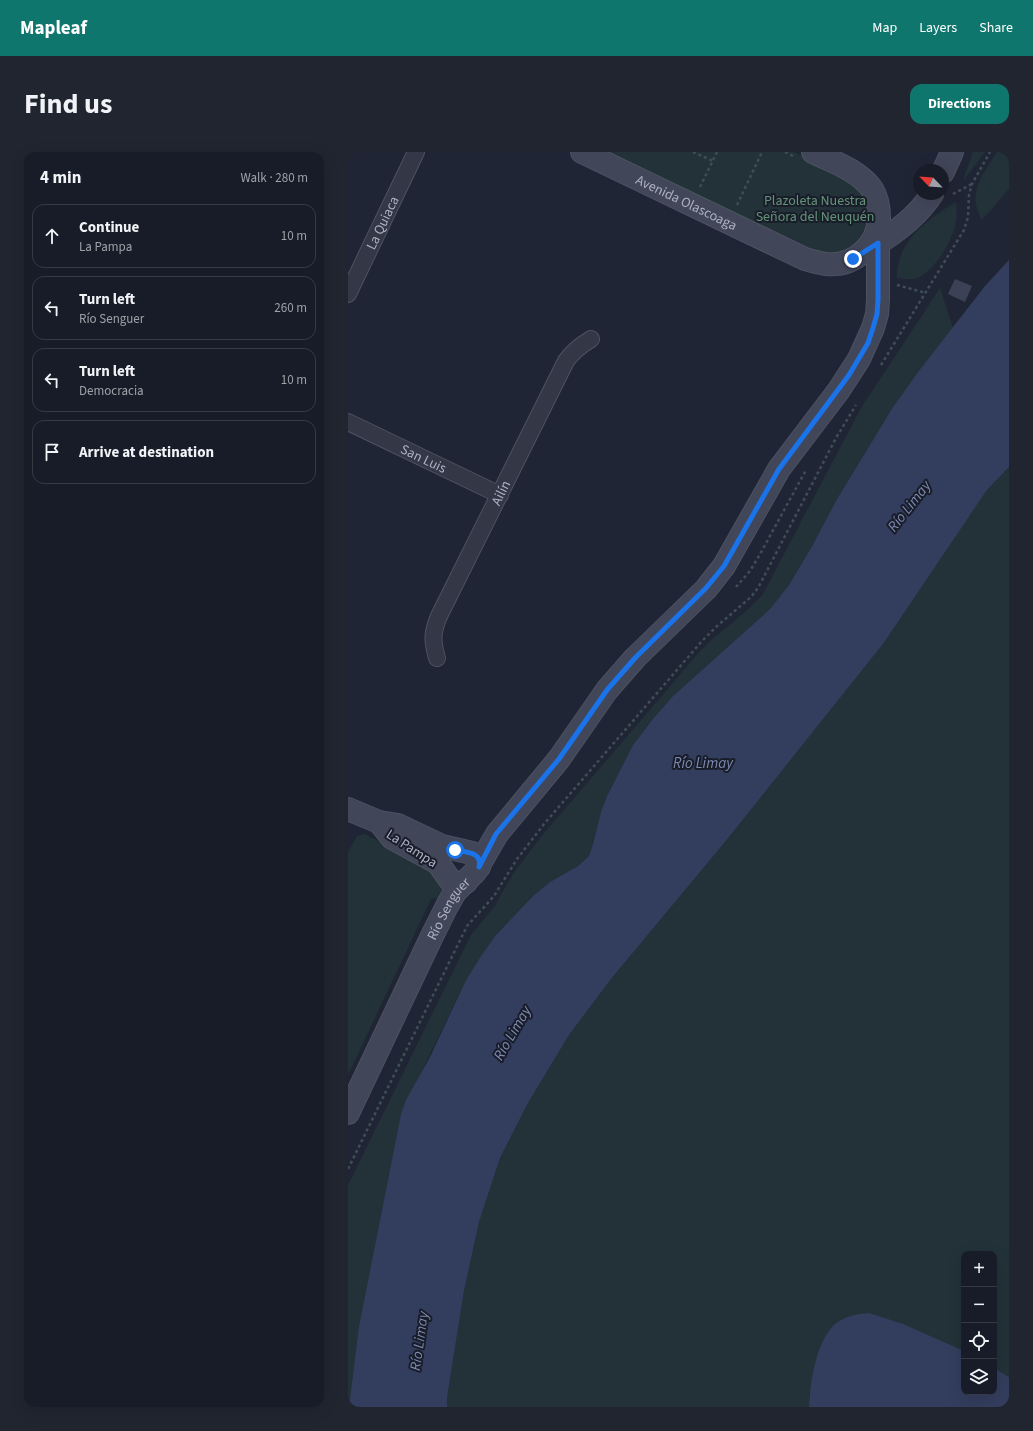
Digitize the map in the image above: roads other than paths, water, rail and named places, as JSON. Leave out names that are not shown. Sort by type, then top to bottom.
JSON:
[{"type":"main road","name":"Avenida Olascoaga","points":[[582,152],[805,259],[827,264],[841,263],[853,259],[873,240],[896,230],[914,214],[934,200]]},
{"type":"main road","points":[[947,164],[952,152]]},
{"type":"main road","points":[[806,155],[846,168],[865,181],[877,200],[879,212],[873,240]]},
{"type":"main road","name":"Río Senguer","points":[[348,1113],[455,892],[473,874],[496,834],[559,759],[607,690],[635,658],[706,588],[724,566],[779,469],[849,375],[868,343],[877,314],[878,300],[873,240]]},
{"type":"main road","name":"La Pampa","points":[[350,815],[398,825],[442,846],[472,853],[478,856],[479,859],[473,874],[457,882],[450,880],[438,863],[392,838],[378,822]]},
{"type":"street","name":"La Quiaca","points":[[348,294],[416,152]]},
{"type":"street","name":"Ailín","points":[[437,658],[433,641],[433,633],[436,625],[566,361],[578,347],[591,339]]},
{"type":"street","name":"San Luis","points":[[348,422],[500,495]]},
{"type":"water","name":"Río Limay","points":[[1009,260],[1009,467],[987,490],[883,644],[725,842],[611,979],[569,1035],[528,1103],[500,1158],[479,1222],[464,1291],[447,1398],[447,1407],[349,1407],[359,1326],[401,1114],[406,1100],[430,1057],[466,980],[495,936],[534,895],[550,882],[578,866],[589,856],[607,796],[633,745],[673,696],[770,609],[789,585],[837,499],[893,407],[918,372],[985,286]]},
{"type":"water","points":[[869,1313],[903,1324],[961,1350],[961,1395],[997,1395],[997,1370],[1009,1377],[1009,1407],[809,1407],[815,1363],[823,1342],[834,1325],[842,1319]]},
{"type":"park label","name":"Plazoleta Nuestra Señora del Neuquén","points":[[815,208]]}]
